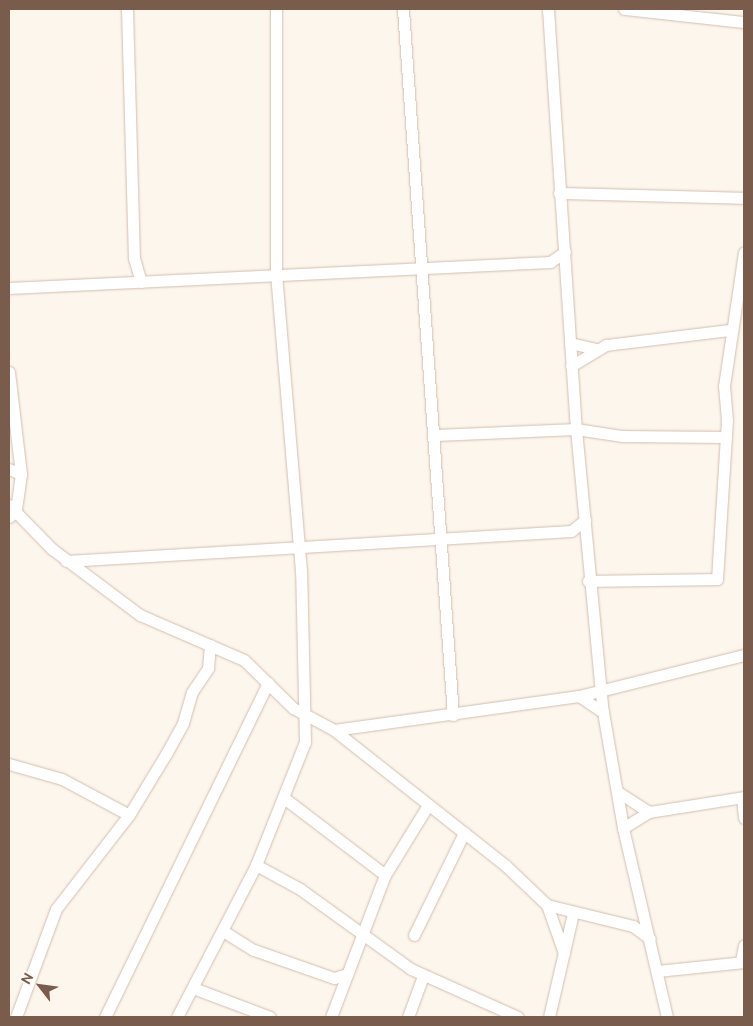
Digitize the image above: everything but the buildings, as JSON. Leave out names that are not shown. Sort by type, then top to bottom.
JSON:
[{"type":"street","points":[[128,9],[134,258],[141,282]]},
{"type":"street","points":[[177,1017],[256,865],[284,798],[304,742],[301,571],[296,546],[276,273],[276,9]]},
{"type":"street","points":[[403,9],[436,435],[453,714]]},
{"type":"street","points":[[548,9],[571,366],[585,520],[588,582],[603,712],[623,828],[658,971],[667,1017]]},
{"type":"street","points":[[624,9],[744,22]]},
{"type":"street","points":[[559,193],[744,198]]},
{"type":"street","points":[[9,288],[276,273],[550,262],[565,252]]},
{"type":"street","points":[[588,582],[717,579],[730,330],[744,252]]},
{"type":"street","points":[[126,282],[134,258]]},
{"type":"street","points":[[550,262],[564,274]]},
{"type":"street","points":[[570,343],[596,349],[730,330]]},
{"type":"street","points":[[571,366],[596,349]]},
{"type":"street","points":[[9,372],[21,474],[11,511],[66,560],[140,615],[244,660],[268,684],[305,715],[334,730],[464,833],[547,905],[573,913],[633,926],[650,939]]},
{"type":"street","points":[[436,435],[576,429],[622,436],[725,437]]},
{"type":"street","points":[[9,469],[21,474]]},
{"type":"street","points":[[66,560],[296,546],[441,540],[571,531],[585,520]]},
{"type":"street","points":[[571,531],[586,544]]},
{"type":"street","points":[[16,1017],[56,909],[129,815],[183,723],[192,692],[211,660],[210,646]]},
{"type":"street","points":[[334,730],[579,696],[601,687],[744,654]]},
{"type":"street","points":[[105,1017],[268,684]]},
{"type":"street","points":[[579,696],[603,712]]},
{"type":"street","points":[[9,764],[62,779],[129,815]]},
{"type":"street","points":[[618,792],[649,812]]},
{"type":"street","points":[[623,828],[649,812],[743,797],[744,818]]},
{"type":"street","points":[[284,798],[385,875]]},
{"type":"street","points":[[331,1017],[360,936],[385,875],[428,805]]},
{"type":"street","points":[[414,935],[464,833]]},
{"type":"street","points":[[256,865],[300,889],[360,936],[424,976],[518,1017]]},
{"type":"street","points":[[547,905],[564,953]]},
{"type":"street","points":[[549,1017],[573,913]]},
{"type":"street","points":[[633,926],[644,915]]},
{"type":"street","points":[[223,931],[254,950],[334,978],[347,974]]},
{"type":"street","points":[[658,971],[743,962],[744,945]]},
{"type":"street","points":[[408,1017],[424,976]]},
{"type":"street","points":[[193,988],[270,1017]]}]
